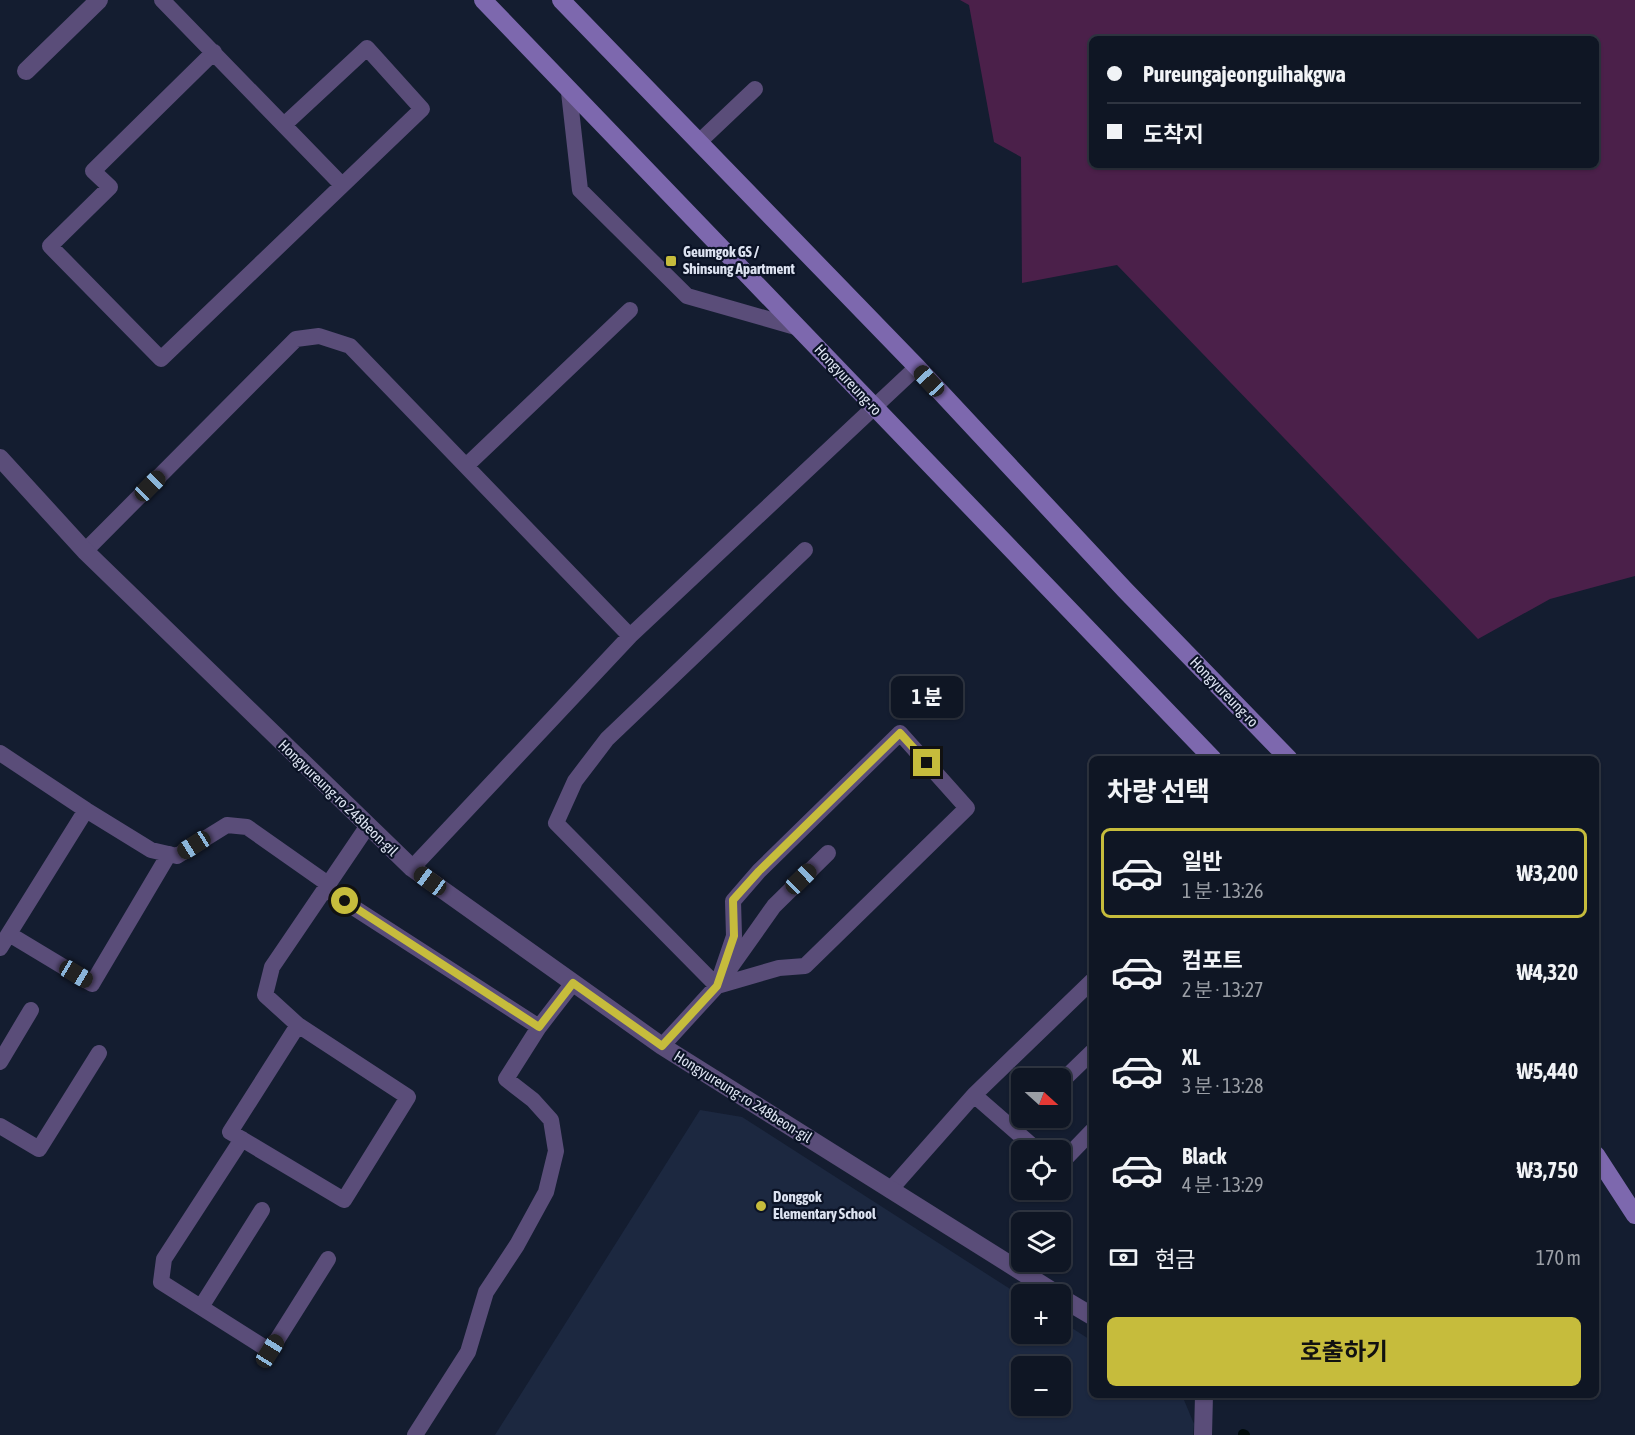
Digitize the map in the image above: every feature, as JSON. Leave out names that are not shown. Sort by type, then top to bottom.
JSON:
[{"type":"street","points":[[26,71],[99,0]]},
{"type":"street","name":"Hongyureung-ro","points":[[483,0],[1210,756]]},
{"type":"street","name":"Hongyureung-ro","points":[[561,0],[917,367],[1125,590],[1286,756]]},
{"type":"street","name":"Hongyureung-ro 248beon-gil","points":[[0,458],[85,551],[367,827],[412,868],[662,1046],[1041,1284]]},
{"type":"street","points":[[1599,1160],[1635,1215]]},
{"type":"street","name":"Hongyureung-ro 248beon-gil","points":[[1071,1303],[1089,1314]]},
{"type":"street","points":[[1203,1435],[1204,1398]]},
{"type":"lane","points":[[162,0],[342,185]]},
{"type":"lane","points":[[214,52],[93,171],[110,187],[50,246],[160,359],[422,109],[367,48],[285,124]]},
{"type":"lane","points":[[699,142],[755,89]]},
{"type":"lane","points":[[569,92],[580,190],[687,296],[800,328]]},
{"type":"lane","points":[[466,466],[630,310]]},
{"type":"lane","points":[[85,551],[296,339],[319,336],[350,346],[630,636]]},
{"type":"lane","points":[[412,868],[630,636],[917,367]]},
{"type":"lane","points":[[717,986],[556,823],[575,781],[607,740],[805,550]]},
{"type":"lane","points":[[900,733],[967,808],[805,966],[779,968],[717,986],[734,936],[733,900],[759,871],[900,733]]},
{"type":"lane","points":[[0,753],[151,850],[177,856],[227,825],[247,827],[327,886],[539,1027]]},
{"type":"lane","points":[[86,810],[4,941],[92,984],[169,854]]},
{"type":"lane","points":[[298,1024],[230,1132],[344,1200],[408,1097],[298,1024],[265,995],[272,967],[367,827]]},
{"type":"lane","points":[[662,1046],[717,986],[774,906],[828,853]]},
{"type":"lane","points":[[416,1435],[468,1353],[486,1292],[518,1245],[546,1192],[556,1151],[551,1120],[533,1100],[506,1079],[539,1027],[573,983]]},
{"type":"lane","points":[[890,1190],[974,1095],[1089,984]]},
{"type":"lane","points":[[0,1062],[31,1011]]},
{"type":"lane","points":[[0,1126],[39,1149],[99,1053]]},
{"type":"lane","points":[[1071,1072],[1089,1055]]},
{"type":"lane","points":[[974,1095],[1011,1118]]},
{"type":"lane","points":[[1071,1153],[1089,1134]]},
{"type":"lane","points":[[242,1138],[164,1259],[161,1282],[270,1351],[328,1259]]},
{"type":"lane","points":[[201,1307],[262,1210]]},
{"type":"shaded area","points":[[960,0],[1635,0],[1635,576],[1550,599],[1478,639],[1117,265],[1022,283],[1021,157],[994,142],[969,5]]},
{"type":"shaded area","name":"Donggok Elementary School","points":[[700,1110],[742,1117],[1011,1290],[1011,1344],[1071,1344],[1071,1327],[1089,1339],[1089,1398],[1181,1398],[1184,1400],[1194,1424],[1193,1435],[495,1435]]},
{"type":"place","name":"Geumgok GS / Shinsung Apartment","points":[[671,261]]},
{"type":"place","name":"Donggok Elementary School","points":[[761,1206]]},
{"type":"route","points":[[345,901],[539,1027],[573,983],[662,1046],[717,986],[734,936],[733,900],[759,871],[900,733],[927,763]]}]
